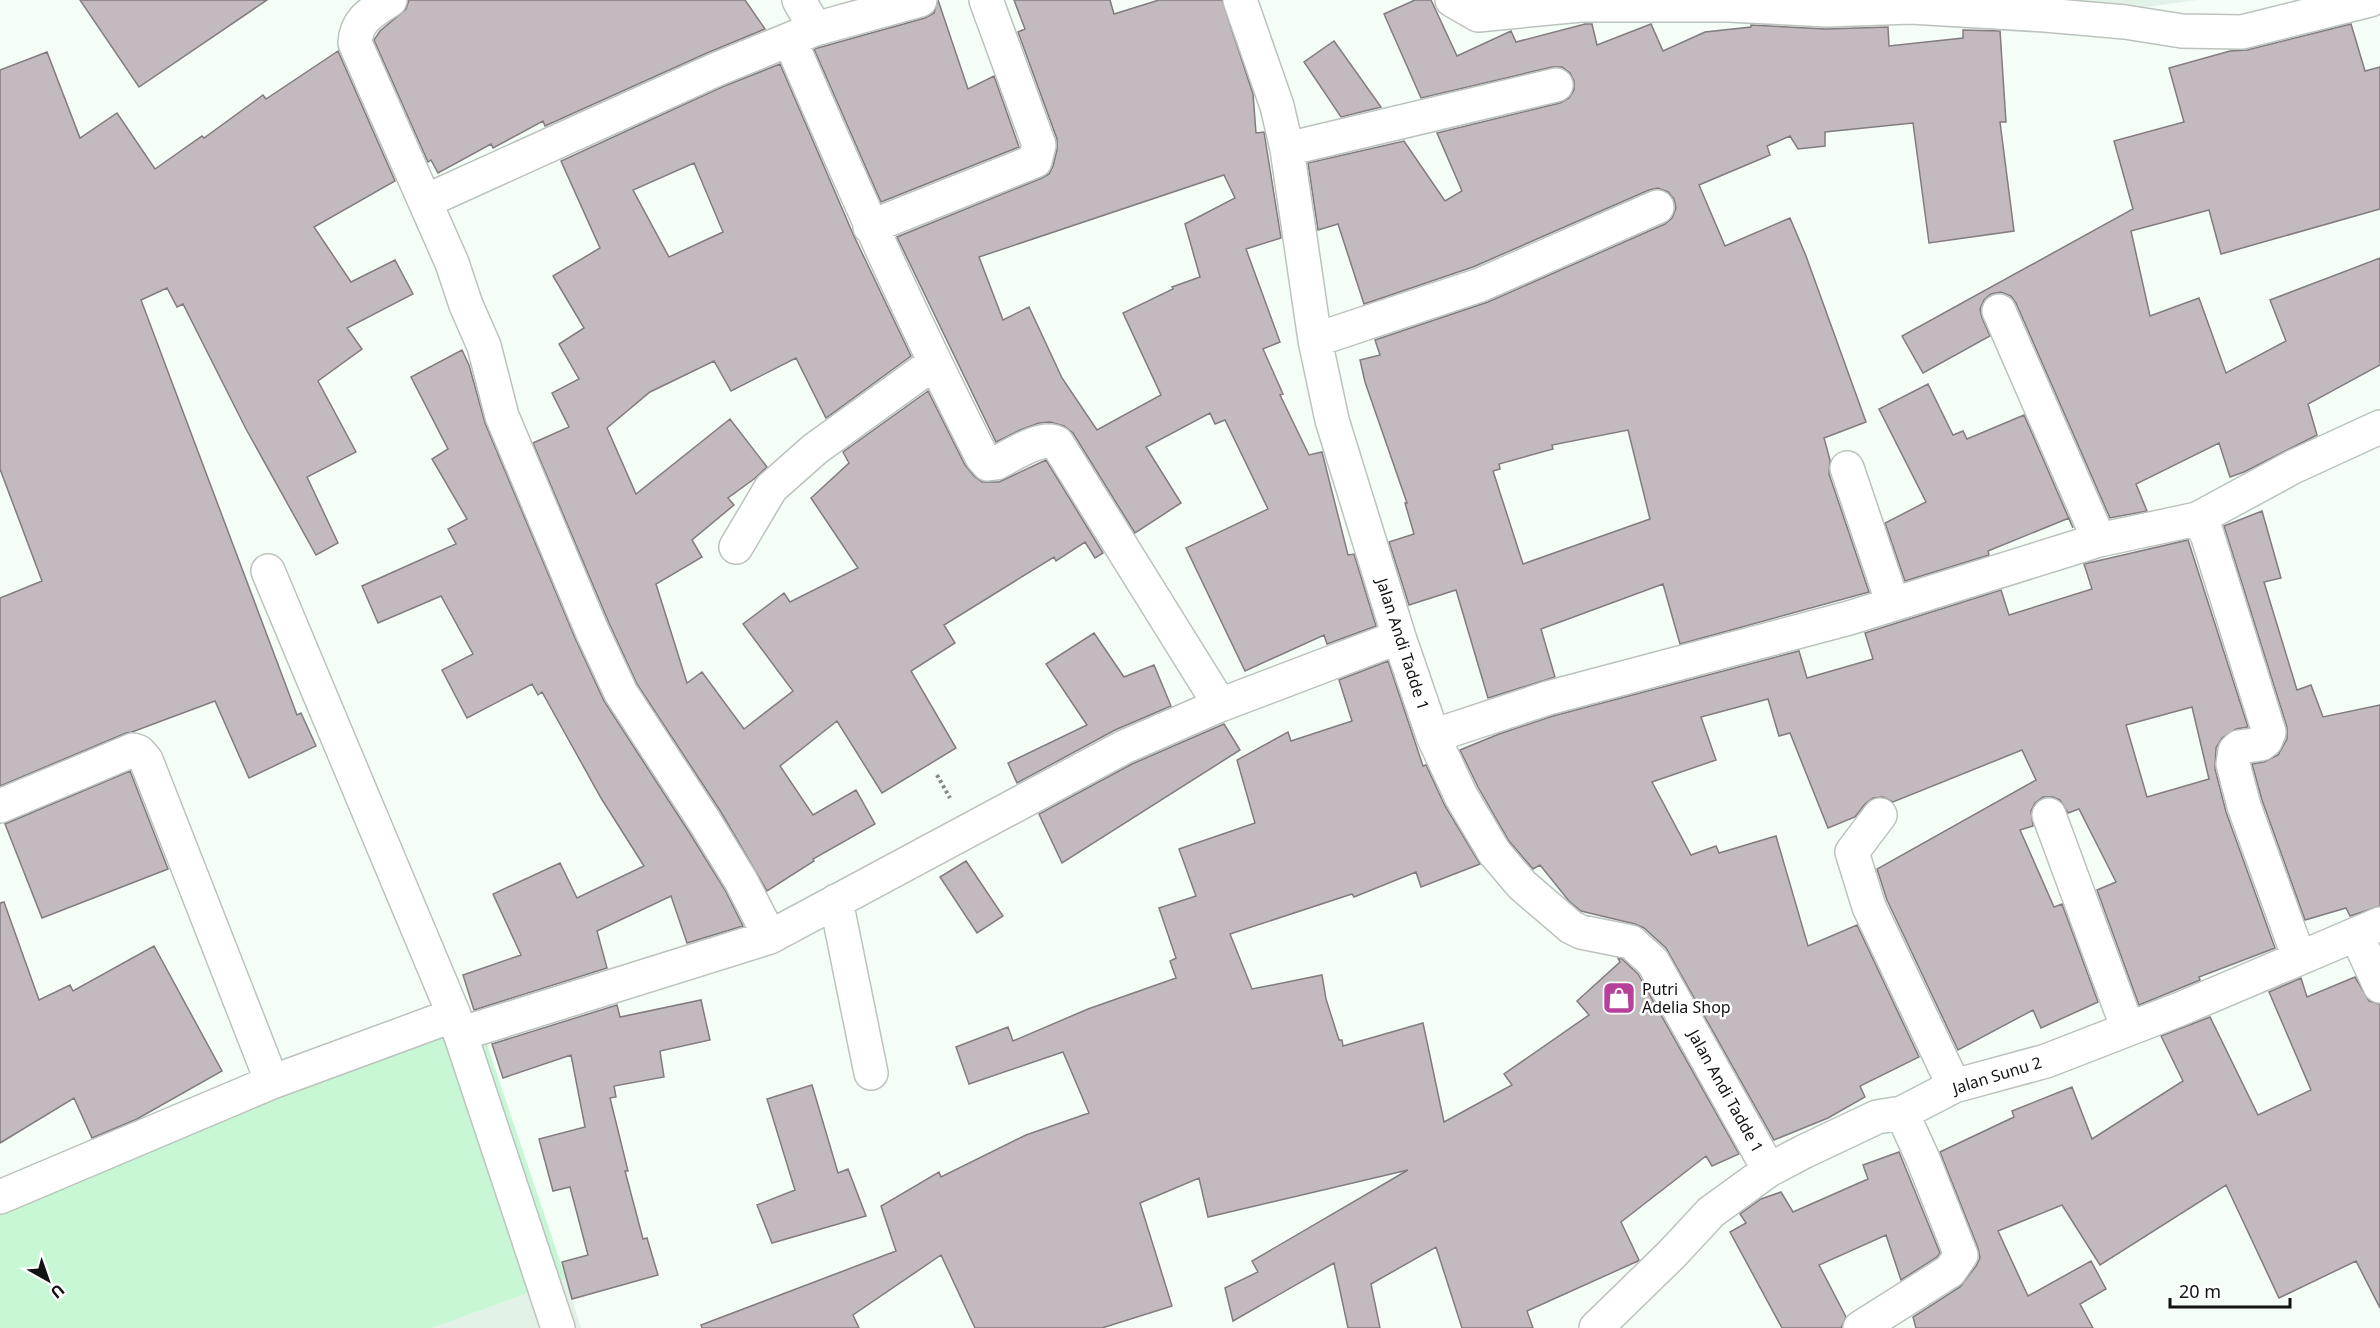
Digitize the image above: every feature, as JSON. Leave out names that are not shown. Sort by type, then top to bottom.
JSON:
[{"type":"street","points":[[390,0],[362,21],[356,31],[355,43],[426,201],[484,346],[502,416],[592,631],[621,693],[705,822],[741,881],[770,937]]},
{"type":"street","points":[[799,0],[803,35],[870,227],[934,363],[982,457],[988,464],[996,463],[1043,440],[1053,440],[1057,443],[1220,705]]},
{"type":"street","points":[[426,201],[715,70],[803,35],[920,0]]},
{"type":"street","points":[[870,227],[1035,161],[1039,145],[986,0]]},
{"type":"street","name":"Jalan Andi Tadde 1","points":[[1240,0],[1277,106],[1287,149],[1315,340],[1332,420],[1399,637],[1433,736],[1461,796],[1494,852],[1522,885],[1571,927],[1581,932],[1631,942],[1653,962],[1769,1170]]},
{"type":"street","points":[[1452,0],[1478,15],[1581,5],[1729,5],[1827,9],[1911,7],[2125,22],[2182,31],[2242,32],[2370,0]]},
{"type":"street","points":[[1287,149],[1556,85]]},
{"type":"street","points":[[1315,340],[1480,285],[1657,207]]},
{"type":"street","points":[[1999,311],[2098,540]]},
{"type":"street","points":[[736,547],[771,488],[814,449],[934,363]]},
{"type":"street","points":[[1433,736],[1548,698],[1849,618],[2098,540],[2197,519],[2293,466],[2380,427]]},
{"type":"street","points":[[1847,468],[1893,604]]},
{"type":"street","points":[[2197,519],[2207,534],[2269,732],[2266,740],[2261,744],[2239,747],[2235,751],[2233,764],[2244,806],[2299,958]]},
{"type":"street","points":[[268,571],[457,1024],[558,1328]]},
{"type":"street","points":[[0,1197],[272,1082],[457,1024],[770,937],[1124,747],[1220,705],[1399,637]]},
{"type":"street","points":[[0,806],[133,750],[140,752],[146,760],[272,1082]]},
{"type":"street","points":[[1880,815],[1852,852],[1859,879],[1869,907],[1954,1086]]},
{"type":"street","points":[[2049,815],[2128,1029]]},
{"type":"street","points":[[836,901],[871,1073]]},
{"type":"street","points":[[2368,929],[2380,986]]},
{"type":"street","name":"Jalan Sunu 2","points":[[1596,1328],[1672,1254],[1710,1212],[1769,1170],[1811,1148],[1877,1117],[1902,1113],[1954,1086],[2046,1061],[2254,980],[2368,929]]},
{"type":"street","points":[[1860,1328],[1950,1271],[1961,1255],[1902,1113]]},
{"type":"shaded area","points":[[1974,0],[2198,0],[2132,9]]},
{"type":"shaded area","points":[[566,1279],[581,1328],[432,1328]]},
{"type":"green space","points":[[477,1015],[566,1279],[432,1328],[0,1328],[0,1207]]},
{"type":"building","points":[[80,0],[267,0],[139,87]]},
{"type":"building","points":[[409,0],[745,0],[765,29],[545,126],[543,121],[493,148],[491,144],[438,173],[431,160],[428,162],[374,40],[380,31],[406,9]]},
{"type":"building","points":[[938,0],[968,89],[994,76],[1019,147],[881,202],[814,49],[925,18],[934,13]]},
{"type":"building","points":[[1014,0],[1110,0],[1114,14],[1159,0],[1222,0],[1253,94],[1256,133],[1264,132],[1281,238],[1246,249],[1280,342],[1263,349],[1283,394],[1280,395],[1309,455],[1322,452],[1348,555],[1354,554],[1376,626],[1327,644],[1324,635],[1245,671],[1186,548],[1268,509],[1225,420],[1215,424],[1210,413],[1146,447],[1181,503],[1135,533],[1073,433],[1064,426],[1050,422],[1039,423],[996,442],[897,237],[1049,174],[1057,150],[1057,139],[1018,32],[1025,29]],"holes":[[[1224,175],[1235,198],[1185,224],[1200,277],[1172,287],[1173,289],[1123,313],[1161,395],[1097,430],[1062,378],[1029,307],[1003,320],[979,257]]]},
{"type":"building","points":[[1415,0],[1431,0],[1457,56],[1511,31],[1516,42],[1585,24],[1592,24],[1597,45],[1651,24],[1663,51],[1705,32],[1751,27],[1751,25],[1826,29],[1888,27],[1889,46],[1963,38],[1963,30],[2000,31],[2006,122],[2000,122],[2014,231],[1929,243],[1913,123],[1825,132],[1825,146],[1798,149],[1790,136],[1767,146],[1770,155],[1699,185],[1725,246],[1790,218],[1806,256],[1866,422],[1824,438],[1830,460],[1829,474],[1869,592],[1680,644],[1663,584],[1541,629],[1555,677],[1488,698],[1456,590],[1409,605],[1389,542],[1414,534],[1405,503],[1407,503],[1365,382],[1360,360],[1380,355],[1375,340],[1488,302],[1665,224],[1672,218],[1676,208],[1674,199],[1668,192],[1658,188],[1649,190],[1473,267],[1364,304],[1338,224],[1318,230],[1308,163],[1404,141],[1445,201],[1462,191],[1437,133],[1560,103],[1569,98],[1574,90],[1574,81],[1570,73],[1562,67],[1552,67],[1421,98],[1384,14]],"holes":[[[1628,430],[1650,519],[1523,564],[1493,471],[1500,469],[1499,464],[1553,449],[1552,445]]]},
{"type":"building","points":[[2351,24],[2365,71],[2380,67],[2380,209],[2221,254],[2209,210],[2131,231],[2150,316],[2199,298],[2226,373],[2286,341],[2270,300],[2380,258],[2380,365],[2308,404],[2317,435],[2230,477],[2219,443],[2136,484],[2147,511],[2110,518],[2011,296],[2001,292],[1991,294],[1984,300],[1980,309],[1990,336],[1923,373],[1902,336],[2133,209],[2114,141],[2184,122],[2169,68],[2230,51],[2247,50]]},
{"type":"building","points":[[1334,41],[1381,107],[1341,117],[1304,62]]},
{"type":"building","points":[[338,51],[395,181],[314,227],[351,282],[395,260],[413,294],[347,328],[362,349],[318,381],[356,452],[307,477],[338,543],[316,555],[246,429],[183,304],[177,307],[167,288],[141,300],[297,715],[301,713],[316,746],[249,778],[215,701],[126,733],[0,786],[0,598],[42,581],[0,469],[0,70],[47,52],[80,138],[117,113],[155,169],[202,136],[204,138],[263,95],[266,99]]},
{"type":"building","points":[[780,64],[853,234],[911,356],[826,418],[796,358],[731,391],[714,361],[650,392],[607,428],[636,494],[730,419],[767,467],[728,498],[734,505],[692,540],[702,557],[656,584],[687,683],[702,672],[744,729],[793,691],[743,624],[784,593],[790,602],[858,568],[811,498],[849,463],[843,452],[928,391],[965,465],[974,476],[982,482],[999,482],[1046,460],[1103,553],[1095,558],[1085,542],[1056,561],[1054,557],[944,625],[955,643],[911,671],[956,748],[882,793],[837,721],[780,766],[813,815],[856,790],[875,824],[813,859],[814,861],[767,891],[721,812],[637,684],[533,443],[569,427],[552,393],[579,379],[559,344],[584,328],[553,276],[600,248],[561,161],[722,87]],"holes":[[[694,163],[723,232],[669,257],[633,190]]]},
{"type":"building","points":[[462,350],[469,365],[485,423],[575,638],[604,701],[725,890],[743,926],[687,943],[671,896],[597,931],[607,968],[474,1010],[463,975],[521,955],[493,894],[560,863],[577,898],[644,866],[601,798],[542,692],[538,695],[532,684],[467,718],[442,670],[473,654],[441,596],[378,623],[362,586],[456,544],[448,529],[467,519],[432,459],[448,449],[411,377]]},
{"type":"building","points":[[1928,384],[1953,435],[1963,431],[1967,439],[2024,415],[2069,518],[1988,551],[1989,555],[1905,581],[1885,523],[1926,502],[1879,409]]},
{"type":"building","points":[[2262,511],[2281,578],[2264,582],[2297,690],[2311,685],[2323,717],[2380,705],[2380,906],[2350,916],[2346,908],[2305,920],[2262,800],[2252,764],[2264,762],[2278,755],[2287,739],[2287,727],[2224,526]]},
{"type":"building","points":[[2188,540],[2248,727],[2236,729],[2222,738],[2216,748],[2215,769],[2226,812],[2275,948],[2199,977],[2200,980],[2139,1005],[2097,890],[2116,882],[2079,809],[2068,813],[2060,800],[2043,797],[2035,803],[2031,811],[2033,826],[2020,830],[2054,907],[2062,904],[2098,1002],[2041,1028],[2033,1010],[1958,1050],[1887,900],[1877,869],[2036,780],[2022,750],[1893,802],[1883,797],[1873,798],[1855,817],[1828,828],[1790,733],[1779,736],[1768,699],[1701,717],[1716,760],[1652,782],[1691,855],[1716,846],[1719,853],[1776,836],[1808,946],[1857,925],[1919,1057],[1860,1086],[1865,1097],[1828,1118],[1774,1140],[1666,948],[1644,928],[1635,924],[1581,911],[1569,901],[1540,865],[1533,869],[1509,841],[1460,750],[1553,716],[1799,651],[1807,678],[1873,659],[1865,633],[2001,590],[2009,615],[2092,589],[2084,564]],"holes":[[[2192,707],[2209,779],[2147,797],[2126,725]]]},
{"type":"building","points":[[1094,633],[1124,677],[1154,665],[1171,706],[1115,730],[1017,783],[1008,763],[1087,725],[1046,664]]},
{"type":"building","points":[[1388,661],[1423,766],[1426,765],[1445,806],[1480,864],[1421,887],[1416,872],[1354,897],[1352,894],[1230,934],[1252,989],[1322,975],[1326,999],[1343,1046],[1423,1023],[1444,1122],[1512,1085],[1504,1074],[1589,1015],[1577,1001],[1620,962],[1618,958],[1622,959],[1638,974],[1739,1154],[1712,1166],[1706,1156],[1621,1222],[1638,1261],[1527,1311],[1533,1328],[1462,1328],[1436,1247],[1371,1284],[1380,1328],[1348,1328],[1334,1263],[1233,1321],[1225,1288],[1258,1272],[1252,1261],[1408,1170],[1208,1217],[1199,1178],[1140,1203],[1172,1306],[1102,1328],[975,1328],[941,1255],[853,1315],[859,1328],[702,1328],[701,1325],[896,1251],[881,1206],[939,1172],[941,1177],[1026,1135],[1089,1113],[1063,1052],[969,1084],[956,1047],[1008,1027],[1013,1041],[1088,1009],[1176,978],[1170,961],[1176,958],[1159,908],[1196,896],[1179,849],[1255,823],[1237,760],[1288,732],[1291,741],[1352,721],[1339,680]]},
{"type":"building","points":[[1224,724],[1240,750],[1062,863],[1039,814],[1132,764]]},
{"type":"building","points":[[130,771],[168,869],[42,918],[5,824]]},
{"type":"building","points":[[966,861],[1003,916],[977,933],[940,877]]},
{"type":"building","points":[[4,902],[39,1000],[70,985],[73,991],[154,946],[222,1071],[137,1119],[92,1138],[74,1098],[0,1143],[0,903]]},
{"type":"building","points":[[2355,977],[2369,1001],[2380,1004],[2380,1308],[2356,1261],[2279,1298],[2226,1185],[2100,1265],[2062,1205],[1998,1231],[2028,1296],[2091,1261],[2106,1289],[2080,1304],[2093,1328],[1916,1328],[1913,1317],[1960,1287],[1980,1258],[1940,1152],[2014,1117],[2012,1111],[2072,1087],[2092,1139],[2183,1081],[2161,1036],[2210,1017],[2258,1115],[2311,1090],[2269,992],[2301,978],[2307,997]]},
{"type":"building","points":[[701,1000],[710,1040],[660,1051],[664,1077],[614,1086],[616,1097],[610,1098],[628,1171],[625,1171],[643,1239],[647,1238],[658,1275],[572,1299],[562,1262],[588,1255],[570,1187],[553,1191],[539,1139],[585,1127],[571,1055],[503,1078],[492,1044],[617,1005],[620,1017]]},
{"type":"building","points":[[812,1085],[838,1173],[848,1169],[866,1216],[772,1243],[757,1205],[795,1190],[767,1099]]},
{"type":"building","points":[[1899,1152],[1940,1253],[1901,1280],[1886,1235],[1819,1265],[1846,1317],[1841,1328],[1782,1328],[1730,1232],[1746,1223],[1740,1214],[1761,1199],[1781,1192],[1793,1212],[1868,1179],[1863,1165]]},
{"type":"place","name":"Putri Adelia Shop","points":[[1619,998]]}]
